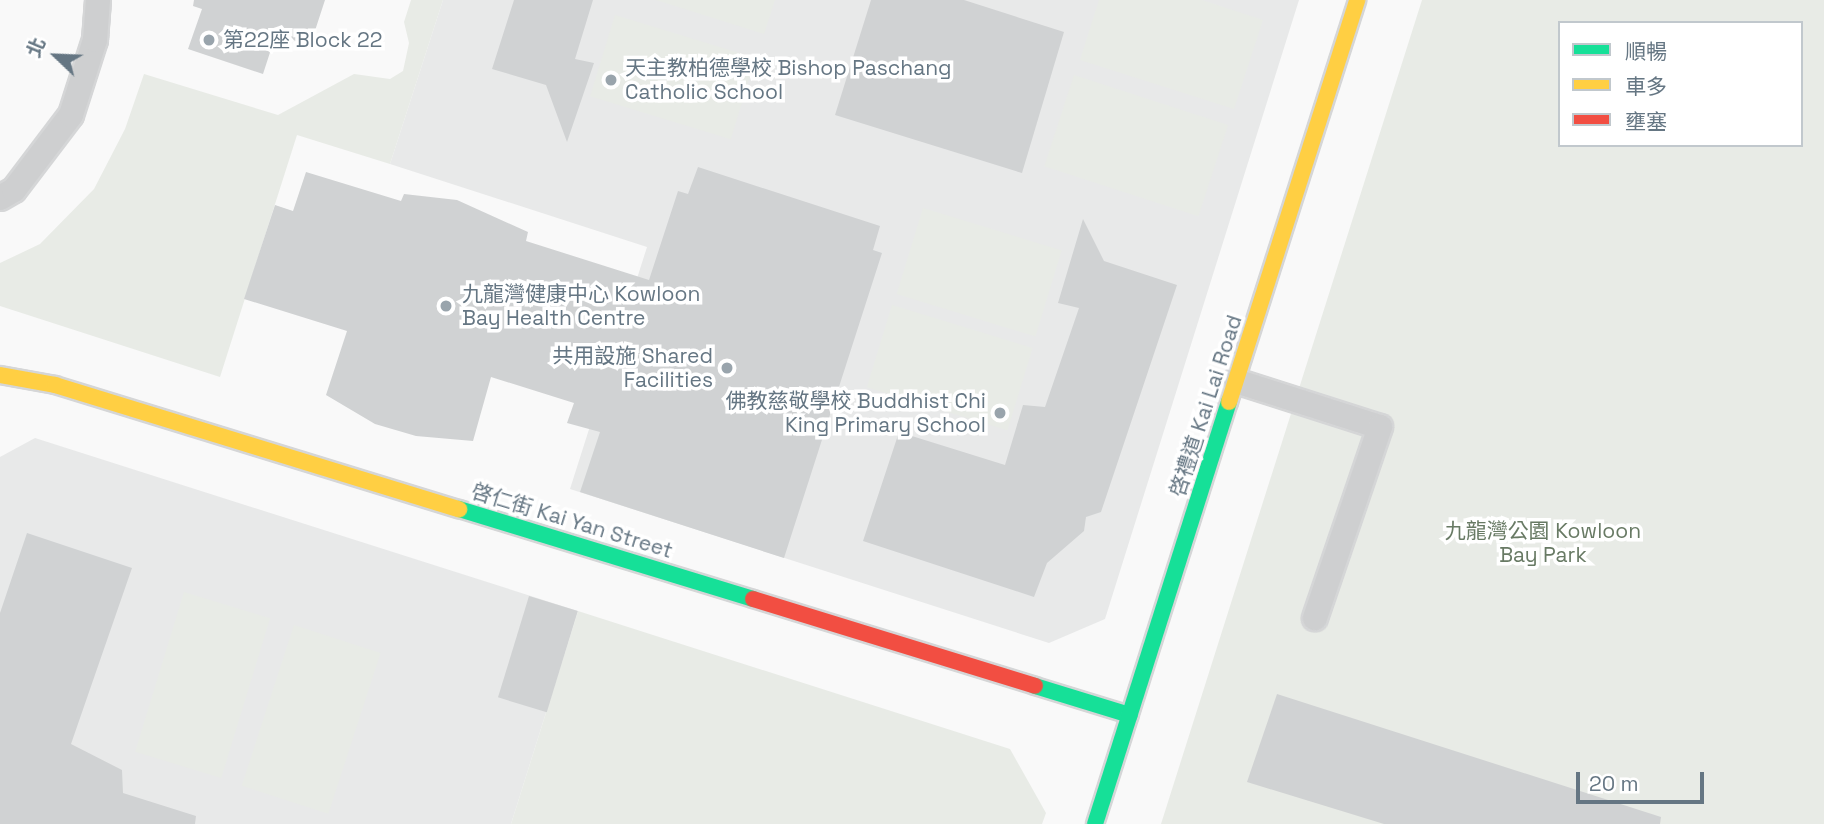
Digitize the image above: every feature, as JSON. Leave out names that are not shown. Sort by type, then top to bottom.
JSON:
[{"type":"street","name":"啓禮道 Kai Lai Road","points":[[1095,824],[1357,0]]},
{"type":"street","name":"啓仁街 Kai Yan Street","points":[[0,375],[69,389],[1130,715]]},
{"type":"lane","points":[[0,198],[14,190],[71,115],[94,40],[98,0]]},
{"type":"lane","points":[[1236,381],[1380,427],[1315,618]]},
{"type":"shaded area","points":[[443,0],[1299,0],[1105,619],[1049,643],[570,489],[647,247],[390,164]]},
{"type":"shaded area","points":[[35,438],[578,611],[511,824],[0,824],[0,457]]},
{"type":"green space","points":[[411,0],[443,0],[390,164],[297,135],[220,377],[0,306],[0,263],[40,244],[94,189],[125,129],[144,74],[278,115],[354,74],[390,79],[403,71],[409,43],[404,22]]},
{"type":"green space","points":[[656,0],[775,0],[764,34]]},
{"type":"green space","points":[[1099,0],[1202,0],[1263,20],[1234,109],[1080,60]]},
{"type":"green space","name":"九龍灣公園 Kowloon Bay Park","points":[[1422,0],[1824,0],[1824,824],[1161,824]]},
{"type":"green space","points":[[615,15],[756,58],[731,139],[590,96]]},
{"type":"green space","points":[[1074,75],[1228,125],[1198,216],[1044,166]]},
{"type":"green space","points":[[923,208],[1062,250],[1035,336],[897,294]]},
{"type":"green space","points":[[892,305],[1033,348],[1007,430],[867,387]]},
{"type":"green space","points":[[184,592],[270,618],[221,778],[135,752]]},
{"type":"green space","points":[[578,611],[1010,749],[1046,813],[1042,824],[511,824]]},
{"type":"green space","points":[[294,625],[381,653],[328,814],[242,786]]},
{"type":"building","name":"第22座 Block 22","points":[[194,0],[325,0],[310,46],[276,34],[263,74],[188,49],[202,9],[193,6]]},
{"type":"building","points":[[514,0],[593,0],[575,59],[594,63],[567,142],[546,85],[492,69]]},
{"type":"building","points":[[871,0],[964,0],[1064,32],[1022,173],[835,115]]},
{"type":"building","points":[[698,167],[880,226],[873,250],[882,253],[784,558],[580,492],[600,432],[567,423],[574,403],[491,377],[473,441],[416,436],[375,424],[326,395],[347,331],[244,299],[275,205],[293,211],[306,172],[401,201],[404,194],[457,200],[528,232],[526,241],[649,280],[678,191],[688,194]]},
{"type":"building","points":[[1083,219],[1104,261],[1177,285],[1101,512],[1086,517],[1084,531],[1047,563],[1034,597],[863,541],[899,432],[1005,465],[1023,405],[1045,407],[1079,308],[1058,303]]},
{"type":"building","points":[[27,533],[132,568],[71,744],[122,770],[123,793],[196,816],[195,824],[0,824],[0,613]]},
{"type":"building","points":[[529,596],[578,611],[547,712],[498,697]]},
{"type":"building","points":[[1277,694],[1661,817],[1660,824],[1384,824],[1247,782]]},
{"type":"traffic: fast","points":[[1095,824],[1229,402]]},
{"type":"traffic: fast","points":[[459,509],[753,599]]},
{"type":"traffic: fast","points":[[1035,686],[1130,715]]},
{"type":"traffic: slow","points":[[1229,402],[1357,0]]},
{"type":"traffic: slow","points":[[0,375],[55,385],[459,509]]},
{"type":"traffic: jam","points":[[753,599],[1035,686]]},
{"type":"place","name":"第22座 Block 22","points":[[209,40]]},
{"type":"place","name":"天主教柏德學校 Bishop Paschang Catholic School","points":[[611,80]]},
{"type":"place","name":"九龍灣健康中心 Kowloon Bay Health Centre","points":[[446,306]]},
{"type":"place","name":"共用設施 Shared Facilities","points":[[727,368]]},
{"type":"place","name":"佛教慈敬學校 Buddhist Chi King Primary School","points":[[1000,413]]}]
